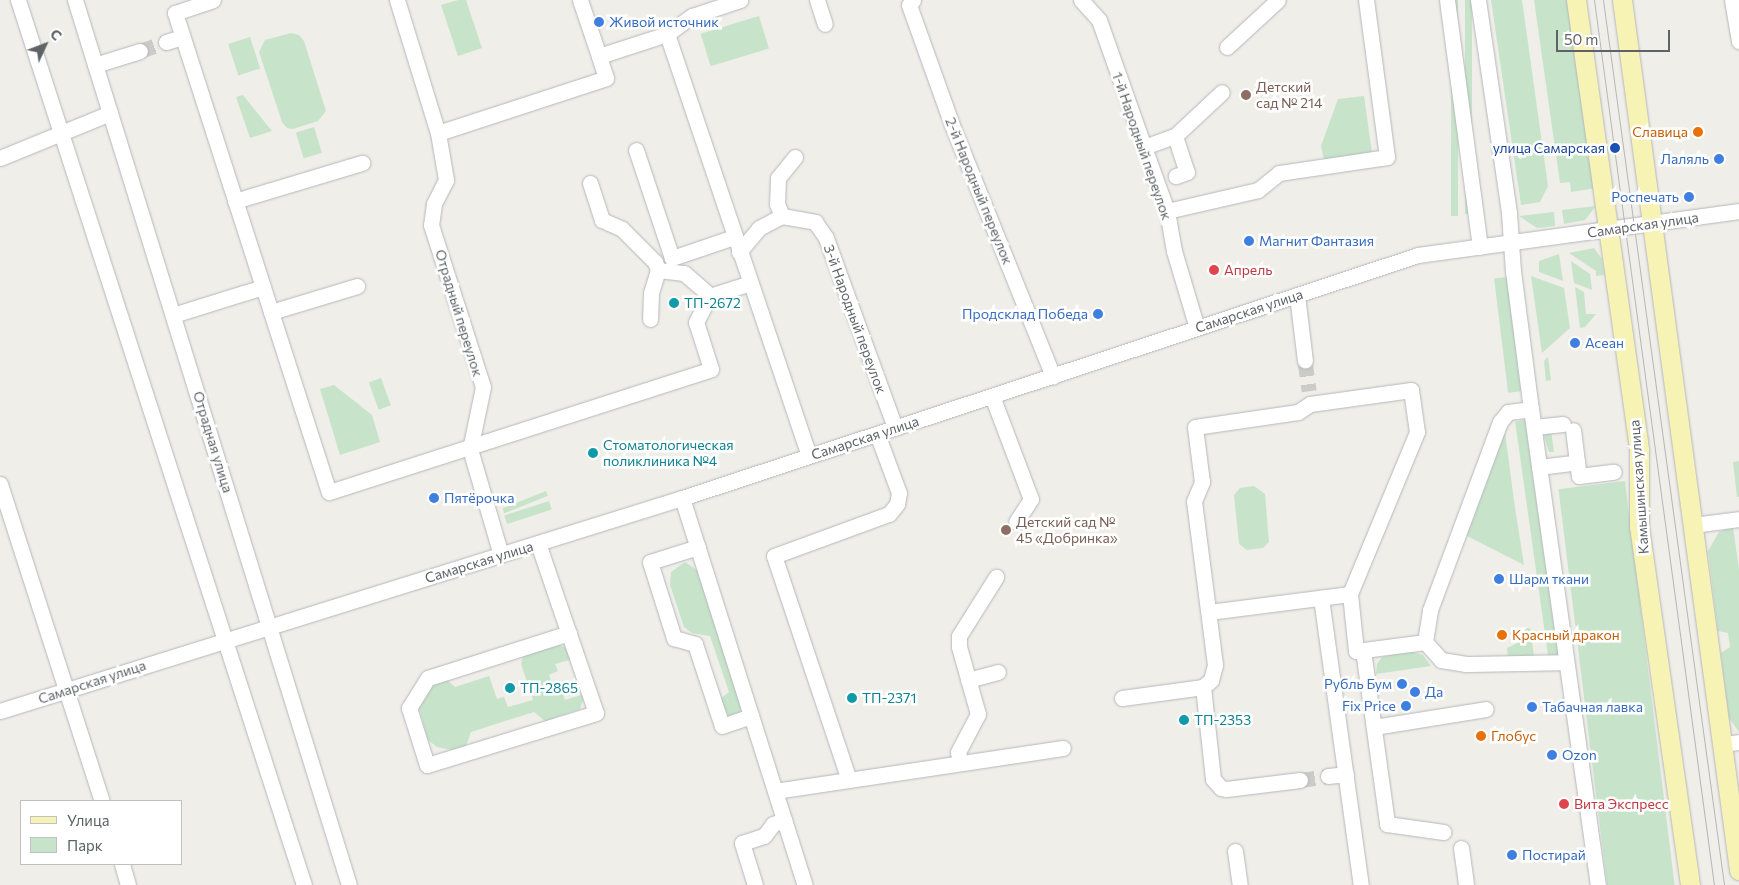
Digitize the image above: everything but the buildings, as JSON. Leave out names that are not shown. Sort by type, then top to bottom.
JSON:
[{"type":"main road","name":"Камышинская улица","points":[[1576,0],[1639,451],[1639,526],[1690,885]]},
{"type":"main road","points":[[1622,0],[1693,525],[1731,743],[1739,870]]},
{"type":"street","points":[[18,0],[304,885]]},
{"type":"street","name":"Отрадная улица","points":[[75,0],[349,885]]},
{"type":"street","points":[[213,0],[174,12],[329,492],[470,449],[711,369],[696,322],[710,296],[750,283]]},
{"type":"street","points":[[397,0],[438,133],[606,78],[580,0]]},
{"type":"street","points":[[599,56],[667,34],[692,16],[740,0]]},
{"type":"street","points":[[817,0],[825,24]]},
{"type":"street","name":"1-й Народный переулок","points":[[1081,0],[1099,20],[1167,211],[1174,251],[1197,328]]},
{"type":"street","points":[[1227,47],[1278,0]]},
{"type":"street","points":[[1167,211],[1258,190],[1279,173],[1387,158],[1366,0]]},
{"type":"street","points":[[1447,0],[1480,247]]},
{"type":"street","points":[[1478,0],[1531,409],[1598,885]]},
{"type":"street","points":[[1732,0],[1739,41]]},
{"type":"street","name":"2-й Народный переулок","points":[[911,3],[952,125],[1053,376]]},
{"type":"street","points":[[667,34],[809,456]]},
{"type":"street","points":[[166,42],[182,37]]},
{"type":"street","points":[[95,65],[140,50]]},
{"type":"street","points":[[1144,147],[1175,136],[1222,92]]},
{"type":"street","points":[[0,158],[110,113]]},
{"type":"street","name":"Отрадный переулок","points":[[438,133],[446,180],[444,189],[434,204],[431,224],[483,388],[470,449],[502,555]]},
{"type":"street","points":[[1175,136],[1187,172],[1176,176]]},
{"type":"street","points":[[636,150],[672,258],[734,237]]},
{"type":"street","points":[[739,252],[759,228],[782,216],[777,204],[778,178],[795,157]]},
{"type":"street","points":[[235,201],[362,162]]},
{"type":"street","points":[[590,183],[602,220],[622,229],[655,262],[658,270],[651,294],[650,319]]},
{"type":"street","name":"Самарская улица","points":[[0,711],[225,639],[270,627],[682,498],[1418,255],[1739,211]]},
{"type":"street","name":"3-й Народный переулок","points":[[782,216],[814,222],[826,238],[895,428]]},
{"type":"street","points":[[658,270],[684,273],[710,296]]},
{"type":"street","points":[[271,312],[357,286]]},
{"type":"street","points":[[173,315],[263,287]]},
{"type":"street","points":[[1297,295],[1305,361]]},
{"type":"street","points":[[1122,698],[1203,687],[1211,680],[1215,665],[1194,501],[1202,482],[1195,427],[1298,412],[1310,397],[1411,390],[1417,432],[1350,594],[1356,651],[1426,642]]},
{"type":"street","points":[[992,396],[1031,499],[1016,522]]},
{"type":"street","points":[[1531,409],[1508,412],[1500,422],[1430,610],[1426,642],[1441,660],[1465,664],[1566,662]]},
{"type":"street","points":[[1534,427],[1568,427],[1579,476],[1614,472]]},
{"type":"street","points":[[849,780],[774,556],[889,514],[897,504],[899,493],[876,434]]},
{"type":"street","points":[[1539,467],[1577,462]]},
{"type":"street","points":[[0,484],[102,800]]},
{"type":"street","points":[[682,498],[805,885]]},
{"type":"street","points":[[1693,525],[1739,519]]},
{"type":"street","points":[[538,543],[569,633],[596,713],[427,765],[409,708],[428,678],[569,633]]},
{"type":"street","points":[[698,547],[650,562],[674,638],[695,644],[722,726],[751,716]]},
{"type":"street","points":[[960,763],[958,752],[978,714],[959,647],[959,636],[996,577]]},
{"type":"street","points":[[1208,612],[1350,594]]},
{"type":"street","points":[[1321,598],[1361,885]]},
{"type":"street","points":[[1363,650],[1387,824],[1443,832]]},
{"type":"street","points":[[968,680],[998,672]]},
{"type":"street","points":[[1203,687],[1217,785],[1227,789],[1300,780]]},
{"type":"street","points":[[1374,727],[1486,709]]},
{"type":"street","points":[[775,791],[1063,748]]},
{"type":"street","points":[[1328,776],[1346,774]]},
{"type":"street","points":[[755,885],[742,843],[764,836],[772,824],[784,820]]},
{"type":"street","points":[[1461,848],[1466,885]]},
{"type":"street","points":[[1235,852],[1240,885]]},
{"type":"street","points":[[122,865],[128,885]]},
{"type":"green space","points":[[458,0],[466,0],[482,48],[458,56],[441,5]]},
{"type":"green space","points":[[1451,0],[1458,0],[1458,216],[1451,216]]},
{"type":"green space","points":[[1465,0],[1472,0],[1472,214],[1465,214]]},
{"type":"green space","points":[[1491,0],[1522,0],[1548,186],[1540,202],[1521,205]]},
{"type":"green space","points":[[1534,0],[1569,0],[1596,188],[1571,192],[1570,182],[1560,183]]},
{"type":"green space","points":[[759,16],[769,49],[711,66],[701,34]]},
{"type":"green space","points":[[291,33],[299,35],[304,41],[326,111],[318,121],[293,129],[287,128],[282,122],[259,52],[265,40]]},
{"type":"green space","points":[[250,37],[260,68],[238,75],[228,44]]},
{"type":"green space","points":[[243,95],[272,131],[250,138],[236,97]]},
{"type":"green space","points":[[1364,96],[1372,153],[1324,160],[1321,146],[1338,99]]},
{"type":"green space","points":[[314,127],[322,153],[304,158],[296,133]]},
{"type":"green space","points":[[1596,206],[1585,220],[1564,224],[1562,210]]},
{"type":"green space","points":[[1554,212],[1555,226],[1537,228],[1519,216]]},
{"type":"green space","points":[[1594,248],[1602,259],[1604,275],[1596,276],[1596,271],[1569,253]]},
{"type":"green space","points":[[1559,254],[1563,281],[1539,272],[1539,261]]},
{"type":"green space","points":[[1571,261],[1590,274],[1592,290],[1574,283]]},
{"type":"green space","points":[[1531,276],[1564,288],[1570,328],[1542,353]]},
{"type":"green space","points":[[1507,277],[1521,391],[1508,393],[1494,279]]},
{"type":"green space","points":[[1575,287],[1584,292],[1586,314],[1596,314],[1585,327],[1580,328]]},
{"type":"green space","points":[[1548,357],[1551,380],[1546,381],[1544,361]]},
{"type":"green space","points":[[381,378],[391,405],[379,410],[369,382]]},
{"type":"green space","points":[[334,385],[372,415],[380,442],[340,455],[320,389]]},
{"type":"green space","points":[[1525,420],[1558,656],[1548,657],[1515,421]]},
{"type":"green space","points":[[1551,430],[1554,452],[1549,452],[1544,436]]},
{"type":"green space","points":[[1505,432],[1514,501],[1524,565],[1467,536]]},
{"type":"green space","points":[[1739,461],[1739,497],[1737,497],[1733,462]]},
{"type":"green space","points":[[1625,481],[1675,885],[1607,885],[1558,489]]},
{"type":"green space","points":[[1254,486],[1265,494],[1269,542],[1263,548],[1247,550],[1239,544],[1234,495],[1240,488]]},
{"type":"green space","points":[[546,491],[548,496],[504,513],[502,509]]},
{"type":"green space","points":[[549,501],[552,510],[507,524],[504,516]]},
{"type":"green space","points":[[1733,527],[1739,569],[1739,732],[1729,718],[1721,653],[1730,647],[1728,633],[1718,631],[1708,551],[1719,532]]},
{"type":"green space","points":[[685,562],[697,570],[741,705],[740,712],[729,716],[719,700],[729,692],[710,636],[692,633],[684,627],[670,585],[671,572]]},
{"type":"green space","points":[[1530,628],[1534,656],[1508,657],[1507,648],[1522,641],[1521,629]]},
{"type":"green space","points":[[555,644],[565,647],[573,659],[555,664],[558,671],[549,675],[555,694],[562,692],[565,700],[585,694],[580,709],[545,721],[534,712],[471,732],[466,746],[452,750],[437,747],[428,740],[419,708],[431,685],[446,679],[455,687],[489,676],[497,699],[504,697],[508,707],[533,700],[521,664],[523,656]]},
{"type":"green space","points":[[1410,651],[1423,655],[1431,666],[1376,674],[1377,664],[1382,657]]},
{"type":"tunnel","points":[[140,51],[166,42]]},
{"type":"tunnel","points":[[1305,361],[1309,391]]},
{"type":"tunnel","points":[[1300,780],[1328,776]]},
{"type":"tram line","points":[[1594,0],[1714,885]]},
{"type":"tram line","points":[[1603,0],[1724,885]]},
{"type":"place","name":"Живой источник","points":[[599,22]]},
{"type":"place","name":"Детский сад № 214","points":[[1246,95]]},
{"type":"place","name":"Славица","points":[[1698,132]]},
{"type":"place","name":"улица Самарская","points":[[1615,148]]},
{"type":"place","name":"Лаляль","points":[[1719,159]]},
{"type":"place","name":"Роспечать","points":[[1689,197]]},
{"type":"place","name":"Магнит Фантазия","points":[[1249,241]]},
{"type":"place","name":"Апрель","points":[[1214,270]]},
{"type":"place","name":"ТП-2672","points":[[674,303]]},
{"type":"place","name":"Продсклад Победа","points":[[1098,314]]},
{"type":"place","name":"Асеан","points":[[1575,343]]},
{"type":"place","name":"Стоматологическая поликлиника №4","points":[[593,453]]},
{"type":"place","name":"Пятёрочка","points":[[434,498]]},
{"type":"place","name":"Детский сад № 45 «Добринка»","points":[[1006,530]]},
{"type":"place","name":"Шарм ткани","points":[[1499,579]]},
{"type":"place","name":"Красный дракон","points":[[1502,635]]},
{"type":"place","name":"Рубль Бум","points":[[1402,684]]},
{"type":"place","name":"ТП-2865","points":[[510,688]]},
{"type":"place","name":"Да","points":[[1415,692]]},
{"type":"place","name":"ТП-2371","points":[[852,698]]},
{"type":"place","name":"Fix Price","points":[[1406,706]]},
{"type":"place","name":"Табачная лавка","points":[[1532,707]]},
{"type":"place","name":"ТП-2353","points":[[1184,720]]},
{"type":"place","name":"Глобус","points":[[1481,736]]},
{"type":"place","name":"Ozon","points":[[1552,755]]},
{"type":"place","name":"Вита Экспресс","points":[[1564,804]]},
{"type":"place","name":"Постирай","points":[[1512,855]]}]
